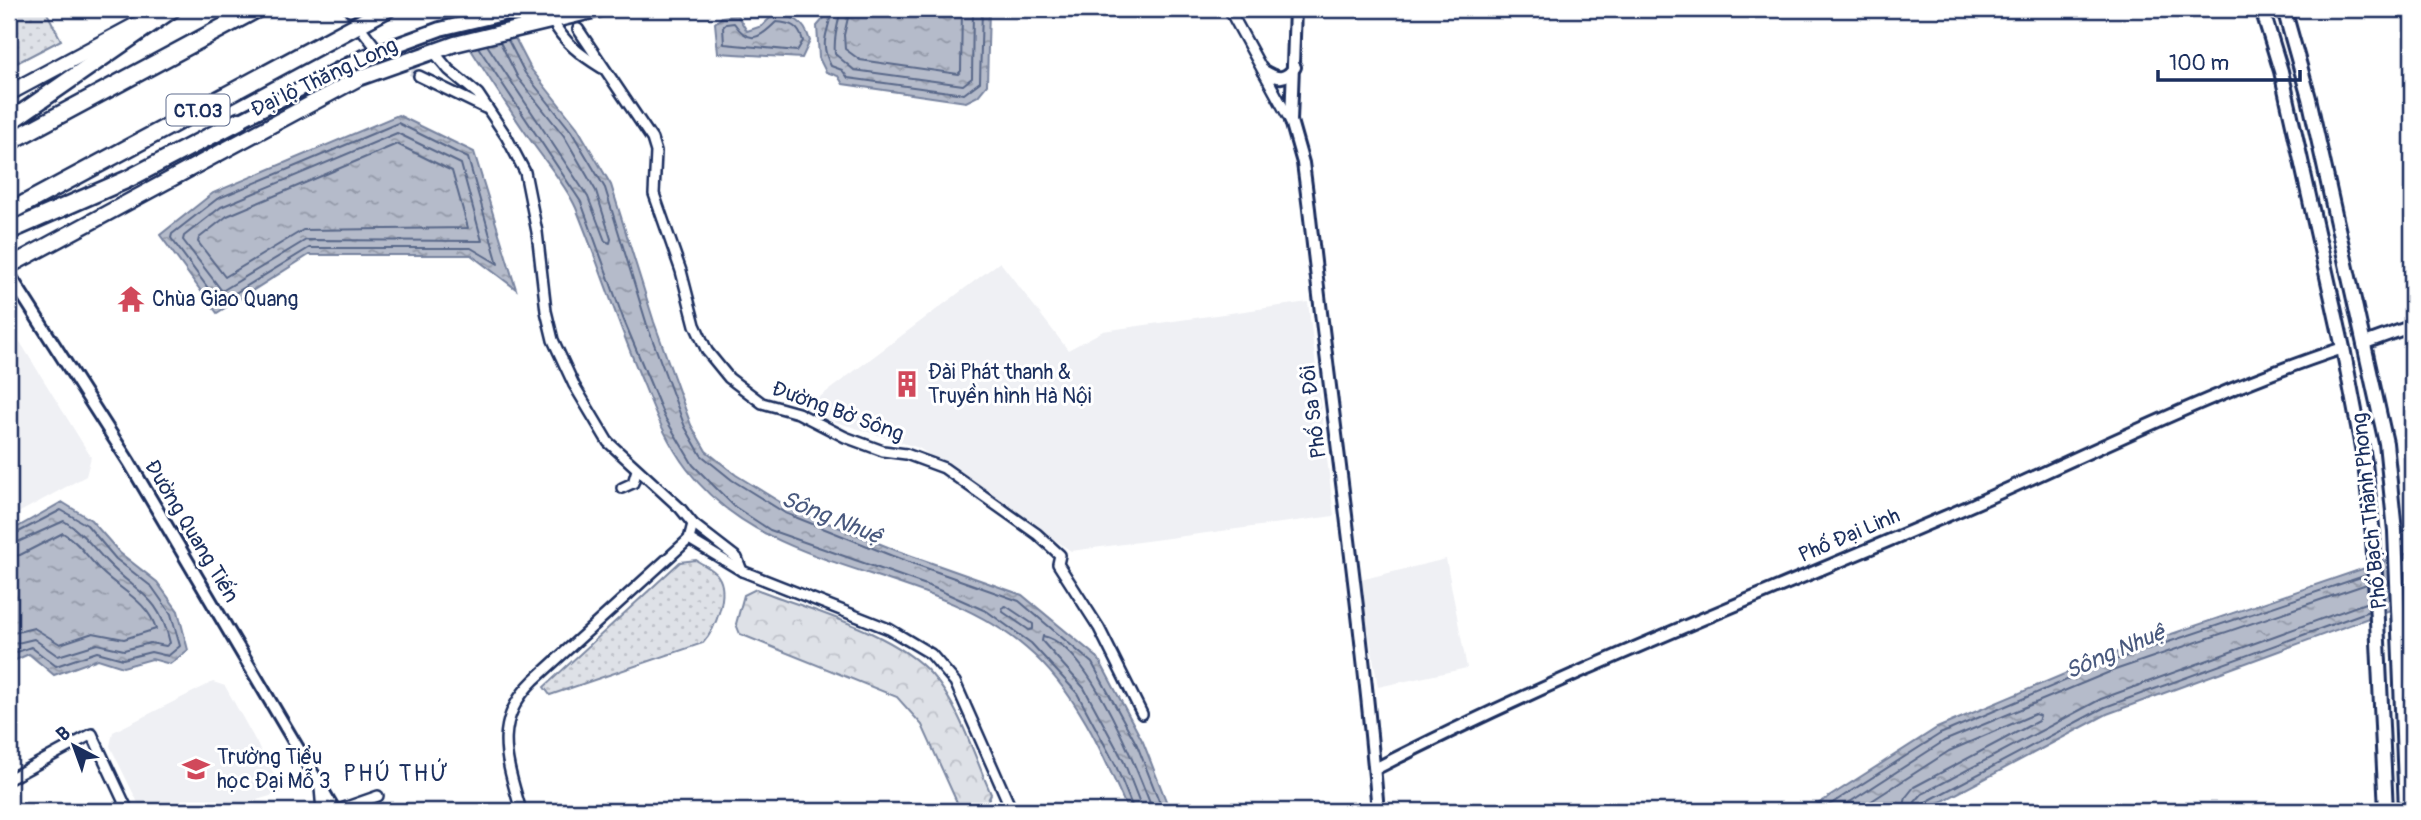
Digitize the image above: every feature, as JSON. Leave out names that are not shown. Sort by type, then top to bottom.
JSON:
[{"type":"highway","points":[[9,122],[172,9]]},
{"type":"highway","points":[[9,142],[257,9]]},
{"type":"highway","name":"CT.03","points":[[9,212],[387,9]]},
{"type":"highway","points":[[9,231],[126,180],[239,121]]},
{"type":"main road","points":[[9,93],[166,9]]},
{"type":"main road","name":"Đại lộ Thăng Long","points":[[239,121],[361,58],[440,29],[522,9]]},
{"type":"main road","name":"Đại lộ Thăng Long","points":[[9,266],[359,78],[455,44],[600,9]]},
{"type":"main road","name":"Phố Bạch Thành Phong","points":[[2262,9],[2288,103],[2343,348],[2365,463],[2373,536],[2386,806]]},
{"type":"main road","name":"Phố Bạch Thành Phong","points":[[2284,9],[2309,98],[2386,443],[2395,531],[2406,807]]},
{"type":"main road","points":[[2288,103],[2309,98]]},
{"type":"main road","points":[[138,195],[239,121]]},
{"type":"main road","points":[[2386,806],[2406,807]]},
{"type":"street","points":[[1229,9],[1291,121]]},
{"type":"street","name":"Phố Sa Đôi","points":[[1295,9],[1291,121],[1303,163],[1308,198],[1378,811]]},
{"type":"street","name":"Đường Bờ Sông","points":[[552,20],[561,36],[579,55],[603,69],[652,139],[656,152],[654,182],[657,204],[681,271],[695,325],[713,360],[752,398],[798,413],[858,442],[883,451],[906,454],[944,468],[1037,534],[1060,555],[1058,564],[1099,628],[1142,714]]},
{"type":"street","points":[[578,29],[603,69]]},
{"type":"street","points":[[364,32],[374,45]]},
{"type":"street","points":[[433,51],[449,70],[478,94],[506,136],[525,172],[537,232],[545,311],[553,340],[573,385],[608,442],[680,508],[693,524],[737,558],[742,571]]},
{"type":"street","points":[[1264,71],[1276,79],[1283,78],[1295,67]]},
{"type":"street","points":[[419,76],[486,109]]},
{"type":"street","name":"Đường Quang Tiến","points":[[9,274],[129,462],[335,811]]},
{"type":"street","points":[[2365,343],[2412,326]]},
{"type":"street","name":"Phố Đại Linh","points":[[1375,769],[1611,658],[1972,505],[2176,412],[2343,348]]},
{"type":"street","points":[[622,488],[632,483],[637,470]]},
{"type":"street","points":[[521,811],[504,755],[506,730],[516,702],[534,680],[689,539],[693,524]]},
{"type":"street","points":[[689,539],[742,571],[889,629],[931,654],[954,682],[1012,811]]},
{"type":"street","points":[[9,779],[92,734],[128,811]]},
{"type":"street","points":[[320,783],[322,811]]},
{"type":"street","points":[[335,811],[378,796]]},
{"type":"shaded area","points":[[1000,262],[1068,350],[1103,331],[1308,302],[1334,516],[1071,551],[919,448],[801,411]]},
{"type":"shaded area","points":[[9,324],[91,457],[86,476],[9,518]]},
{"type":"shaded area","points":[[1446,559],[1467,668],[1378,687],[1360,580]]},
{"type":"shaded area","name":"Trường Tiểu học Đại Mỗ 3","points":[[213,682],[225,686],[284,792],[218,811],[142,811],[110,746],[113,732]]},
{"type":"green space","points":[[9,9],[45,9],[61,40],[9,67]]},
{"type":"green space","points":[[696,560],[716,574],[722,592],[720,611],[703,643],[550,695],[544,687],[680,562]]},
{"type":"green space","points":[[756,589],[874,634],[916,660],[932,675],[951,702],[966,732],[991,794],[983,811],[960,809],[922,725],[897,697],[740,634],[736,624],[744,595]]},
{"type":"water","points":[[445,9],[500,9],[531,69],[577,127],[611,185],[654,322],[691,425],[706,451],[736,475],[788,507],[898,551],[1022,595],[1098,658],[1143,742],[1170,811],[1128,811],[1098,745],[1074,703],[1060,683],[1026,648],[986,620],[943,600],[804,551],[761,531],[721,504],[687,469],[668,439],[653,406],[576,208]]},
{"type":"water","points":[[824,9],[989,9],[987,85],[978,96],[966,102],[843,84],[838,76],[826,72],[819,58],[817,26],[824,18]]},
{"type":"water","points":[[737,15],[747,31],[762,26],[773,15],[797,20],[805,28],[810,41],[802,58],[718,53],[715,23],[722,17]]},
{"type":"water","points":[[398,115],[474,152],[516,289],[471,255],[309,255],[217,313],[160,235],[213,193]]},
{"type":"water","points":[[62,502],[91,520],[120,553],[157,582],[178,611],[188,650],[170,664],[152,659],[123,667],[98,659],[54,675],[29,654],[9,663],[9,532]]},
{"type":"water","points":[[2412,552],[2412,602],[2107,714],[1924,811],[1807,811],[1937,728],[2107,656]]},
{"type":"tunnel","points":[[378,48],[419,76]]},
{"type":"place","name":"Chùa Giao Quang","points":[[131,299]]},
{"type":"place","name":"Đài Phát thanh & Truyền hình Hà Nội","points":[[907,384]]},
{"type":"place","name":"Trường Tiểu học Đại Mỗ 3","points":[[196,769]]},
{"type":"district","name":"PHÚ THỨ","points":[[397,773]]},
{"type":"water label","name":"Sông Nhuệ","points":[[832,517]]},
{"type":"water label","name":"Sông Nhuệ","points":[[2115,651]]}]
